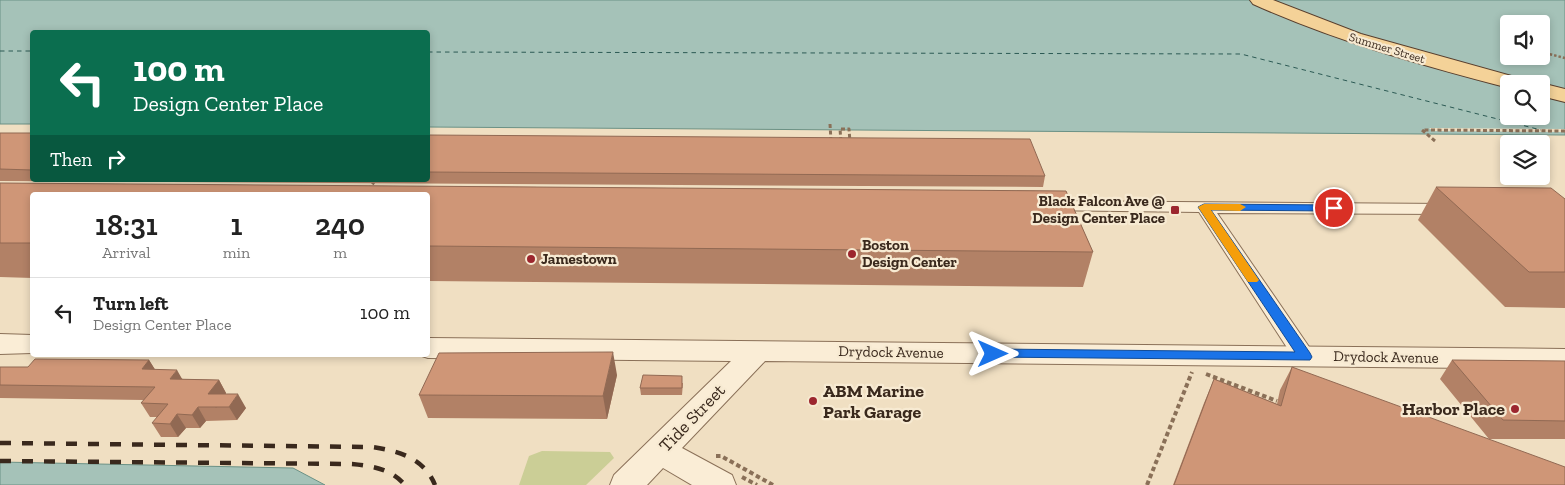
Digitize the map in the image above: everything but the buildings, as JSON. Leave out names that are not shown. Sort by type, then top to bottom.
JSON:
[{"type":"main road","name":"Summer Street","points":[[1259,0],[1312,23],[1359,40],[1500,79]]},
{"type":"main road","points":[[1550,92],[1565,96]]},
{"type":"street","points":[[1031,206],[1464,209]]},
{"type":"street","points":[[1204,207],[1305,357]]},
{"type":"street","points":[[0,344],[30,344]]},
{"type":"street","name":"Drydock Avenue","points":[[430,348],[1565,359]]},
{"type":"street","name":"Tide Street","points":[[626,485],[758,351]]},
{"type":"street","points":[[660,451],[721,471]]},
{"type":"path","points":[[1550,54],[1565,58]]},
{"type":"path","points":[[830,124],[831,145]]},
{"type":"path","points":[[837,145],[842,145],[840,129],[849,129],[851,149]]},
{"type":"path","points":[[1435,141],[1422,130],[1565,131]]},
{"type":"path","points":[[367,192],[374,182]]},
{"type":"path","points":[[1147,485],[1193,369],[1277,401]]},
{"type":"path","points":[[721,471],[773,485]]},
{"type":"green space","points":[[542,451],[610,452],[614,458],[586,485],[519,485],[529,456]]},
{"type":"water","points":[[0,0],[1565,0],[1565,135],[430,127],[430,30],[30,30],[30,124],[0,124]]},
{"type":"water","points":[[0,462],[293,468],[325,485],[0,485]]},
{"type":"pier","points":[[1429,128],[1565,129],[1565,132],[1433,131]]},
{"type":"ferry route","points":[[0,51],[30,51]]},
{"type":"ferry route","points":[[430,52],[1241,54],[1541,130]]},
{"type":"railway","points":[[0,443],[372,447],[409,457],[424,468],[435,485]]},
{"type":"railway","points":[[0,461],[352,464],[381,469],[394,475],[405,485]]},
{"type":"slow traffic","points":[[1240,207],[1204,207],[1253,280]]},
{"type":"place","name":"Black Falcon Ave @ Design Center Place","points":[[1175,210]]},
{"type":"place","name":"Boston Design Center","points":[[852,254]]},
{"type":"place","name":"Jamestown","points":[[531,259]]},
{"type":"place","name":"ABM Marine Park Garage","points":[[813,401]]},
{"type":"place","name":"Harbor Place","points":[[1515,409]]},
{"type":"route","points":[[993,354],[1305,357],[1204,207],[1334,208]]}]
